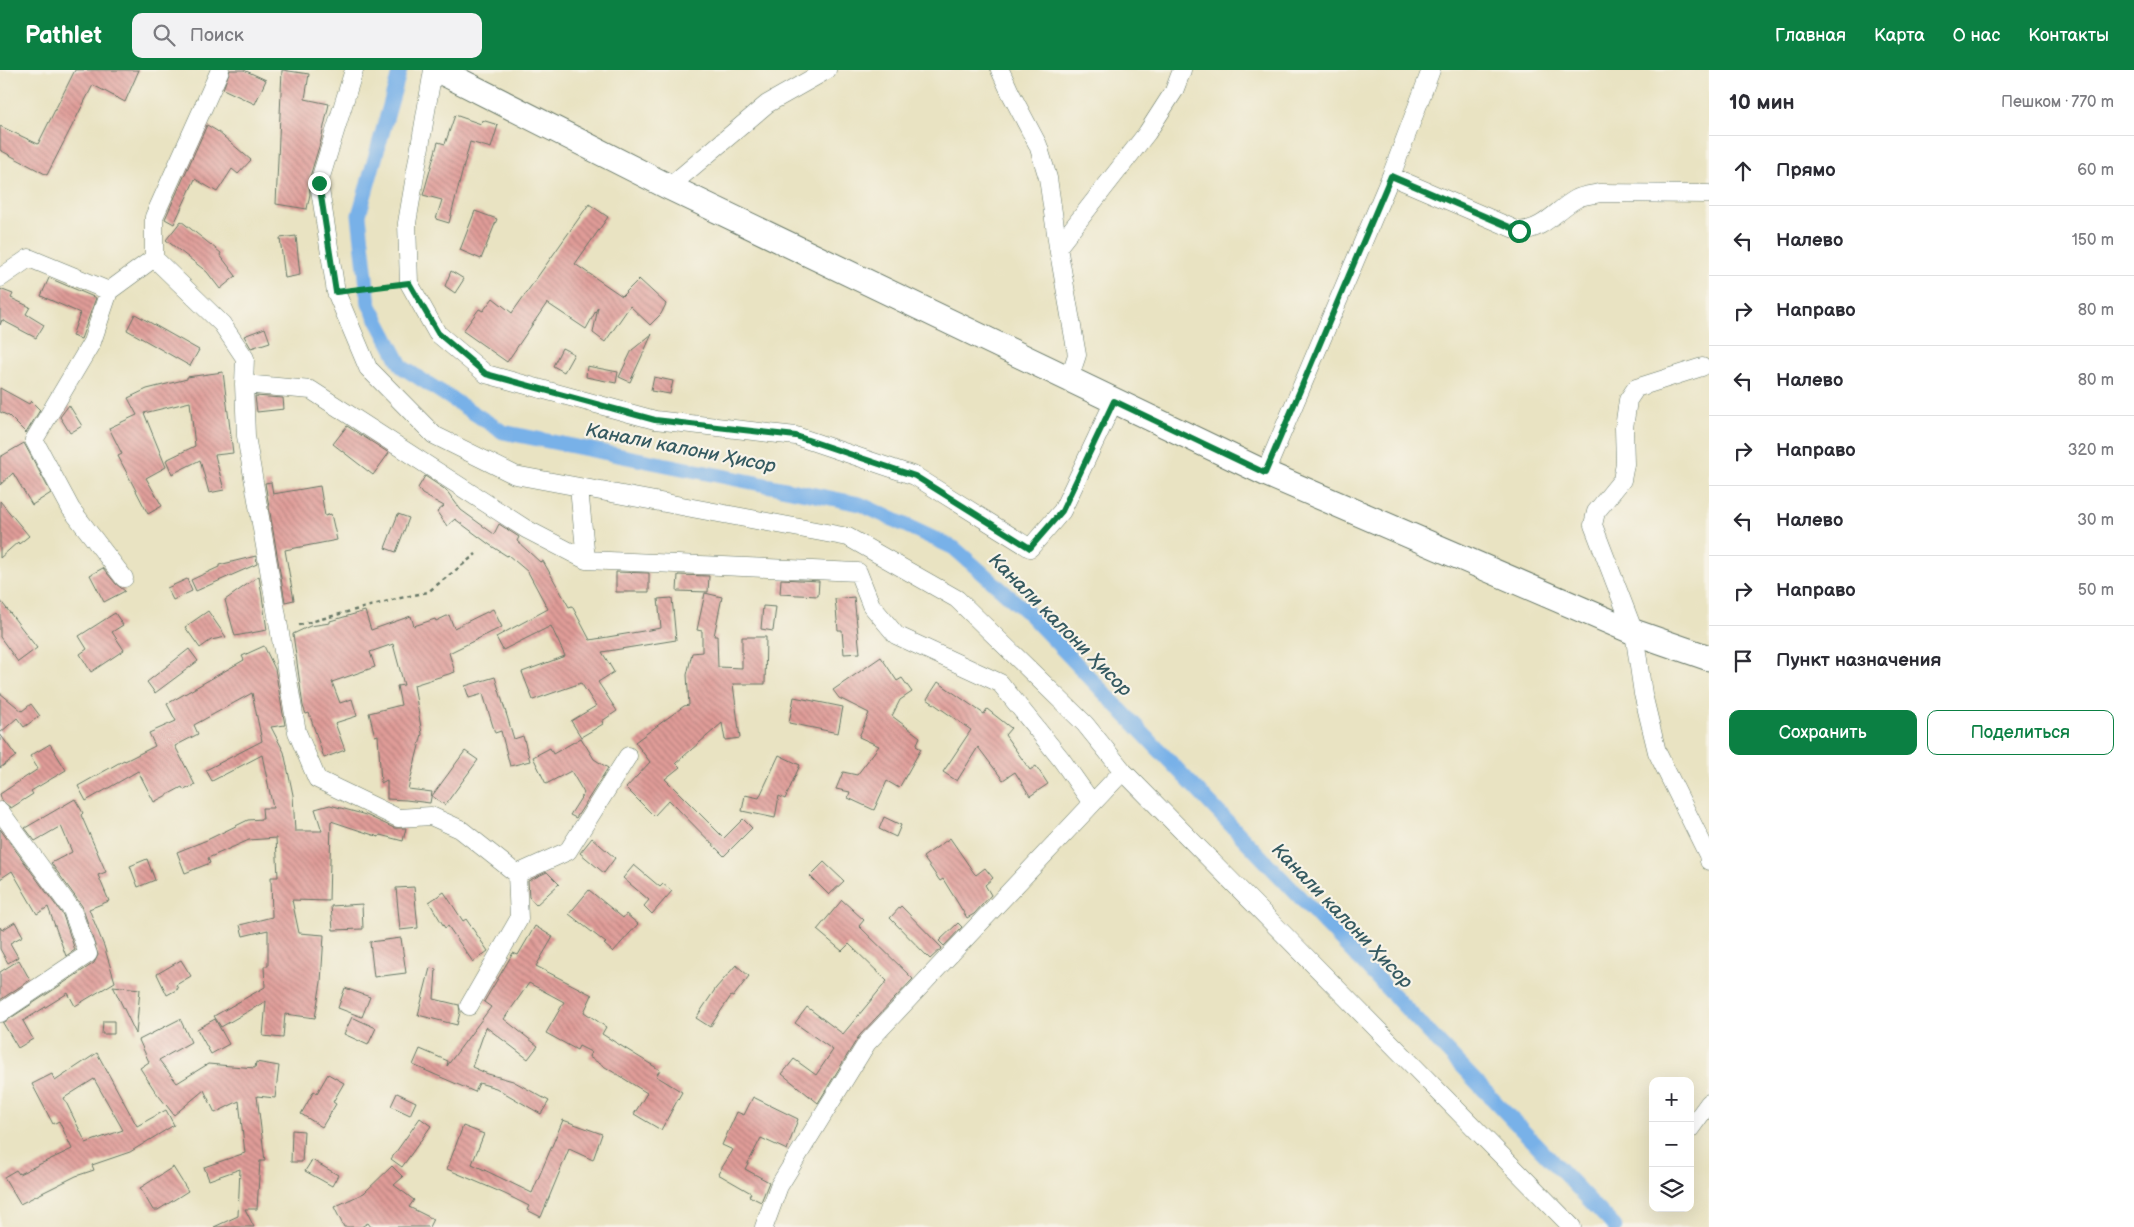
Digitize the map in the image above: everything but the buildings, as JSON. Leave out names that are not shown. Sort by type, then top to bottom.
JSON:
[{"type":"main road","points":[[438,70],[669,187],[1265,473],[1634,632],[1709,658]]},
{"type":"street","points":[[220,70],[154,217],[154,258],[222,324],[245,358],[246,436],[296,732],[317,779],[398,818],[431,816],[460,829],[517,874],[519,919],[468,1006]]},
{"type":"street","points":[[354,70],[319,183],[336,292],[368,368],[434,435],[516,475],[848,538],[957,600],[1085,724],[1123,771],[1572,1227]]},
{"type":"street","points":[[433,70],[407,223],[409,283],[438,333],[486,374],[655,420],[796,436],[915,476],[1030,548],[1062,511],[1114,401]]},
{"type":"street","points":[[669,187],[767,104],[827,70]]},
{"type":"street","points":[[1000,70],[1038,144],[1048,178],[1077,355],[1069,379]]},
{"type":"street","points":[[1058,247],[1147,133],[1174,91],[1182,70]]},
{"type":"street","points":[[1265,473],[1391,176],[1431,70]]},
{"type":"street","points":[[1391,176],[1519,231],[1530,230],[1542,224],[1577,198],[1599,193],[1709,194]]},
{"type":"street","points":[[0,278],[29,258],[109,291]]},
{"type":"street","points":[[124,578],[71,509],[34,440],[92,342],[109,291],[154,258]]},
{"type":"street","points":[[1702,367],[1636,388],[1628,400],[1624,428],[1625,464],[1622,480],[1596,512],[1593,525],[1634,632],[1643,694],[1657,752],[1708,855],[1709,861]]},
{"type":"street","points":[[244,384],[311,390],[526,529],[586,560],[858,572],[871,605],[896,635],[1000,683],[1061,758],[1092,803]]},
{"type":"street","points":[[579,488],[586,560]]},
{"type":"street","points":[[517,874],[568,851],[628,756]]},
{"type":"street","points":[[764,1227],[779,1186],[867,1043],[1123,771]]},
{"type":"street","points":[[0,811],[72,910],[88,954],[0,1013]]},
{"type":"street","points":[[1694,1124],[1709,1103]]},
{"type":"path","points":[[336,292],[409,283]]},
{"type":"path","points":[[299,625],[396,598],[428,592],[476,554]]},
{"type":"waterway","name":"Канали калони Ҳисор","points":[[400,70],[359,215],[369,304],[402,367],[503,432],[860,504],[954,548],[1028,613],[1615,1227]]},
{"type":"route","points":[[319,183],[336,292],[409,283],[438,333],[486,374],[655,420],[796,436],[915,476],[1030,548],[1062,511],[1114,401],[1265,473],[1391,176],[1519,231]]}]
